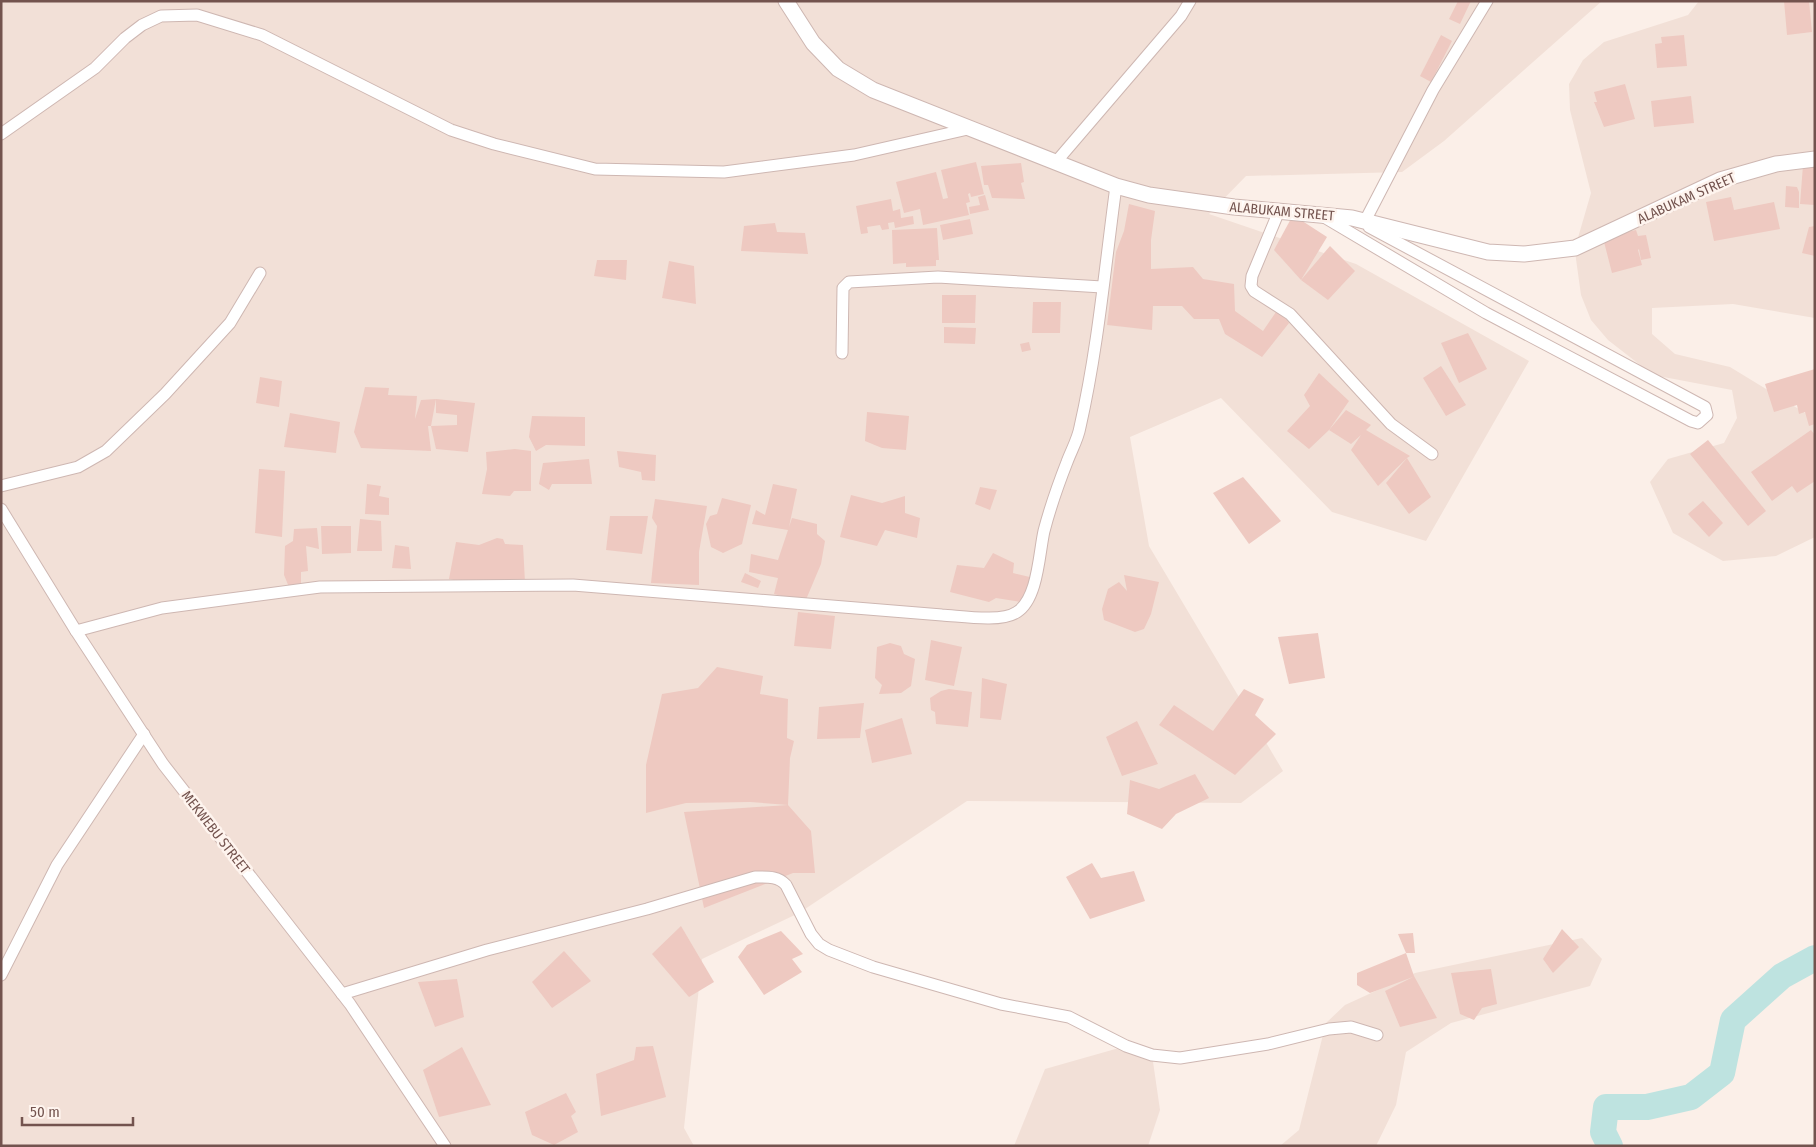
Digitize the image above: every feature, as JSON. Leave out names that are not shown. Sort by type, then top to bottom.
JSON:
[{"type":"street","name":"ALABUKAM STREET","points":[[786,1],[813,43],[838,69],[873,90],[1116,186],[1149,195],[1359,219],[1488,252],[1524,254],[1555,252],[1575,248],[1720,180],[1776,164],[1815,159]]},
{"type":"street","points":[[1056,162],[1181,16],[1190,1]]},
{"type":"street","points":[[1319,214],[1486,313],[1691,421],[1698,423],[1707,415],[1705,407],[1697,402],[1359,219],[1433,90],[1487,1]]},
{"type":"street","points":[[1,134],[95,68],[125,38],[142,25],[161,16],[197,15],[262,35],[451,130],[494,144],[595,169],[724,172],[854,155],[968,129]]},
{"type":"street","points":[[76,630],[162,608],[320,587],[573,585],[987,618],[1018,612],[1026,602],[1033,586],[1039,566],[1044,532],[1080,429],[1100,320],[1102,287],[1116,186]]},
{"type":"street","points":[[1279,211],[1252,276],[1251,286],[1254,291],[1290,314],[1392,424],[1432,454]]},
{"type":"street","points":[[1,486],[78,467],[106,451],[166,394],[230,324],[260,273]]},
{"type":"street","points":[[842,353],[843,288],[849,282],[938,276],[1102,287]]},
{"type":"street","name":"MEKWEBU STREET","points":[[1,509],[6,523],[163,764],[342,994],[445,1146]]},
{"type":"street","points":[[1,975],[57,865],[144,734]]},
{"type":"street","points":[[342,994],[487,950],[647,909],[755,877],[769,877],[781,880],[786,885],[811,934],[829,950],[873,967],[1001,1004],[1069,1017],[1126,1046],[1152,1055],[1180,1058],[1268,1044],[1336,1029],[1351,1028],[1377,1035]]},
{"type":"shaded area","points":[[1,1],[1602,1],[1444,141],[1402,172],[1246,176],[1209,214],[1356,264],[1529,361],[1426,541],[1332,512],[1221,398],[1130,437],[1149,546],[1283,771],[1241,803],[967,801],[799,913],[702,959],[684,1128],[694,1146],[1,1146]]},
{"type":"shaded area","points":[[1699,1],[1815,1],[1815,318],[1733,304],[1652,308],[1652,334],[1675,354],[1730,367],[1815,419],[1815,537],[1776,556],[1723,561],[1673,533],[1650,482],[1668,459],[1724,443],[1737,418],[1732,390],[1653,375],[1608,340],[1591,320],[1581,295],[1575,248],[1591,193],[1570,110],[1569,84],[1583,60],[1604,42],[1688,15]]},
{"type":"shaded area","points":[[1582,938],[1602,959],[1590,986],[1451,1023],[1406,1052],[1396,1105],[1376,1146],[1280,1146],[1299,1130],[1326,1023],[1345,1005],[1415,973]]},
{"type":"shaded area","points":[[1126,1046],[1152,1055],[1160,1110],[1148,1146],[1014,1146],[1045,1069]]},
{"type":"building","points":[[1458,1],[1471,1],[1460,24],[1449,19]]},
{"type":"building","points":[[1784,1],[1809,1],[1812,32],[1787,35]]},
{"type":"building","points":[[1441,35],[1452,41],[1431,82],[1420,76]]},
{"type":"building","points":[[1684,35],[1687,66],[1657,68],[1655,44],[1662,43],[1661,37]]},
{"type":"building","points":[[1625,84],[1635,119],[1604,127],[1594,102],[1597,102],[1594,92]]},
{"type":"building","points":[[1691,96],[1694,123],[1654,127],[1651,101]]},
{"type":"building","points":[[976,162],[984,194],[971,197],[970,193],[968,194],[970,202],[966,203],[969,215],[923,225],[920,209],[904,213],[896,182],[936,172],[943,199],[948,198],[941,170]]},
{"type":"building","points":[[1021,163],[1024,182],[1021,183],[1025,199],[992,198],[988,185],[984,185],[981,166]]},
{"type":"building","points":[[1803,165],[1815,166],[1815,205],[1800,204]]},
{"type":"building","points":[[1786,186],[1797,187],[1799,192],[1799,208],[1785,207]]},
{"type":"building","points":[[985,195],[989,210],[970,214],[969,207],[980,205],[978,197]]},
{"type":"building","points":[[1731,197],[1734,210],[1774,202],[1780,229],[1714,241],[1706,202]]},
{"type":"building","points":[[891,199],[893,211],[900,209],[901,218],[913,216],[914,224],[895,228],[894,222],[888,223],[889,229],[882,230],[880,225],[867,227],[868,233],[861,234],[856,206]]},
{"type":"building","points":[[1129,204],[1155,211],[1151,240],[1151,269],[1193,267],[1203,279],[1234,284],[1235,311],[1263,331],[1278,309],[1289,323],[1262,357],[1225,334],[1219,319],[1194,319],[1182,306],[1153,306],[1152,330],[1107,325],[1116,252],[1124,231]]},
{"type":"building","points":[[1293,215],[1327,237],[1301,280],[1274,250]]},
{"type":"building","points":[[970,219],[973,234],[943,240],[940,225]]},
{"type":"building","points":[[775,223],[777,232],[805,233],[808,254],[741,251],[744,226]]},
{"type":"building","points":[[1815,226],[1815,256],[1802,253],[1809,227]]},
{"type":"building","points":[[937,228],[939,260],[936,260],[936,266],[906,267],[906,263],[893,264],[892,230]]},
{"type":"building","points":[[1636,230],[1638,236],[1646,235],[1651,258],[1641,260],[1639,249],[1638,250],[1642,265],[1612,273],[1603,238]]},
{"type":"building","points":[[1330,246],[1355,271],[1328,300],[1301,280]]},
{"type":"building","points":[[597,260],[627,260],[626,280],[594,276]]},
{"type":"building","points":[[669,261],[694,266],[696,304],[662,298]]},
{"type":"building","points":[[942,295],[976,295],[975,323],[942,323]]},
{"type":"building","points":[[1033,302],[1061,302],[1060,333],[1032,333]]},
{"type":"building","points":[[944,327],[976,328],[975,344],[944,343]]},
{"type":"building","points":[[1468,333],[1487,369],[1459,383],[1441,343]]},
{"type":"building","points":[[1029,342],[1031,350],[1022,352],[1020,344]]},
{"type":"building","points":[[1441,366],[1466,405],[1446,416],[1423,378]]},
{"type":"building","points":[[1815,369],[1815,424],[1809,426],[1805,412],[1799,414],[1797,405],[1774,412],[1765,384]]},
{"type":"building","points":[[1319,373],[1349,401],[1329,430],[1309,449],[1287,431],[1310,406],[1304,395]]},
{"type":"building","points":[[260,377],[282,381],[279,407],[256,403]]},
{"type":"building","points":[[365,387],[389,388],[388,395],[417,396],[415,419],[421,400],[436,399],[431,426],[428,426],[431,451],[361,448],[354,432]]},
{"type":"building","points":[[436,399],[475,403],[468,452],[436,449],[431,426],[457,425],[457,415],[436,413]]},
{"type":"building","points":[[1346,410],[1371,425],[1366,430],[1410,456],[1378,486],[1351,450],[1361,435],[1351,444],[1329,430]]},
{"type":"building","points":[[867,412],[909,416],[906,450],[882,448],[865,441]]},
{"type":"building","points":[[290,413],[340,422],[336,453],[284,447]]},
{"type":"building","points":[[532,416],[585,417],[585,446],[546,445],[536,451],[529,437]]},
{"type":"building","points":[[1811,430],[1815,435],[1815,481],[1797,493],[1792,486],[1772,501],[1751,472]]},
{"type":"building","points":[[1708,440],[1766,511],[1748,526],[1690,454]]},
{"type":"building","points":[[515,449],[531,451],[531,491],[514,491],[510,496],[482,494],[487,469],[486,452]]},
{"type":"building","points":[[617,451],[656,455],[655,481],[642,480],[641,472],[619,467]]},
{"type":"building","points":[[1407,458],[1431,497],[1409,514],[1386,483]]},
{"type":"building","points":[[589,459],[592,484],[552,484],[549,490],[539,484],[543,463]]},
{"type":"building","points":[[259,469],[285,471],[282,537],[255,533]]},
{"type":"building","points":[[1243,477],[1281,521],[1249,544],[1213,493]]},
{"type":"building","points":[[367,484],[381,486],[379,496],[389,498],[389,515],[365,514]]},
{"type":"building","points":[[773,484],[797,489],[789,527],[792,518],[817,524],[817,534],[825,541],[821,564],[805,602],[774,594],[778,578],[749,572],[751,554],[778,560],[788,530],[752,524],[756,510],[765,515]]},
{"type":"building","points":[[980,487],[997,490],[990,510],[975,504]]},
{"type":"building","points":[[851,495],[882,503],[905,496],[905,513],[920,518],[917,538],[885,530],[877,546],[840,537]]},
{"type":"building","points":[[722,498],[751,505],[742,544],[723,553],[711,547],[706,524],[710,516],[717,514]]},
{"type":"building","points":[[655,499],[707,506],[699,552],[699,585],[651,583],[657,526],[652,518]]},
{"type":"building","points":[[1703,501],[1723,523],[1709,537],[1688,514]]},
{"type":"building","points":[[610,516],[648,516],[642,554],[606,550]]},
{"type":"building","points":[[360,519],[381,521],[382,551],[357,551]]},
{"type":"building","points":[[321,526],[351,526],[351,553],[322,554]]},
{"type":"building","points":[[317,528],[319,549],[306,546],[308,571],[301,572],[301,586],[289,587],[284,575],[285,546],[293,541],[294,529]]},
{"type":"building","points":[[497,538],[503,539],[505,544],[523,545],[525,582],[467,583],[449,579],[456,542],[479,545]]},
{"type":"building","points":[[395,545],[409,547],[411,569],[392,568]]},
{"type":"building","points":[[993,553],[1014,563],[1013,573],[1034,578],[1028,603],[996,598],[989,602],[950,592],[957,565],[984,568]]},
{"type":"building","points":[[745,573],[761,581],[758,588],[741,582]]},
{"type":"building","points":[[1124,575],[1159,582],[1151,614],[1144,629],[1135,632],[1104,620],[1102,609],[1108,589],[1119,582],[1127,591]]},
{"type":"building","points":[[798,612],[835,616],[831,649],[794,646]]},
{"type":"building","points":[[1318,633],[1325,678],[1289,684],[1278,637]]},
{"type":"building","points":[[931,640],[962,647],[954,686],[925,680]]},
{"type":"building","points":[[890,643],[901,646],[904,654],[915,659],[911,686],[901,693],[879,694],[882,685],[875,678],[877,647]]},
{"type":"building","points":[[717,667],[763,676],[760,694],[788,699],[787,738],[794,741],[790,758],[788,805],[750,802],[686,803],[646,813],[646,765],[662,694],[698,688]]},
{"type":"building","points":[[982,678],[1007,684],[1001,720],[980,718]]},
{"type":"building","points":[[949,689],[972,692],[968,727],[936,724],[935,712],[931,710],[930,698],[941,691]]},
{"type":"building","points":[[1244,689],[1264,699],[1255,715],[1276,734],[1235,775],[1159,725],[1174,705],[1213,731]]},
{"type":"building","points":[[864,703],[860,738],[817,739],[819,707]]},
{"type":"building","points":[[902,718],[912,754],[872,763],[865,730]]},
{"type":"building","points":[[1137,721],[1158,764],[1122,776],[1106,737]]},
{"type":"building","points":[[1195,774],[1209,798],[1176,814],[1162,829],[1127,814],[1130,780],[1159,789]]},
{"type":"building","points":[[788,805],[811,831],[815,873],[793,873],[704,908],[684,812]]},
{"type":"building","points":[[1092,863],[1101,878],[1134,871],[1145,901],[1090,919],[1066,877]]},
{"type":"building","points":[[681,926],[714,982],[689,997],[652,954]]},
{"type":"building","points":[[1562,929],[1579,947],[1553,973],[1543,959]]},
{"type":"building","points":[[781,931],[803,954],[792,959],[802,972],[764,995],[738,957],[747,945]]},
{"type":"building","points":[[1413,933],[1415,953],[1406,953],[1398,934]]},
{"type":"building","points":[[564,951],[591,981],[552,1008],[532,982]]},
{"type":"building","points":[[1406,953],[1414,976],[1437,1018],[1400,1027],[1385,991],[1413,977],[1370,993],[1357,985],[1357,973]]},
{"type":"building","points":[[1491,969],[1497,1004],[1482,1008],[1474,1020],[1460,1014],[1451,973]]},
{"type":"building","points":[[457,979],[464,1017],[435,1027],[418,982]]},
{"type":"building","points":[[653,1046],[666,1097],[601,1116],[596,1074],[634,1060],[636,1047]]},
{"type":"building","points":[[462,1047],[491,1105],[439,1117],[423,1070]]},
{"type":"building","points":[[566,1093],[576,1112],[571,1116],[578,1132],[554,1145],[532,1135],[525,1112]]},
{"type":"waterway","points":[[1610,1146],[1603,1132],[1606,1107],[1647,1107],[1691,1097],[1722,1073],[1733,1020],[1782,976],[1815,958]]}]
